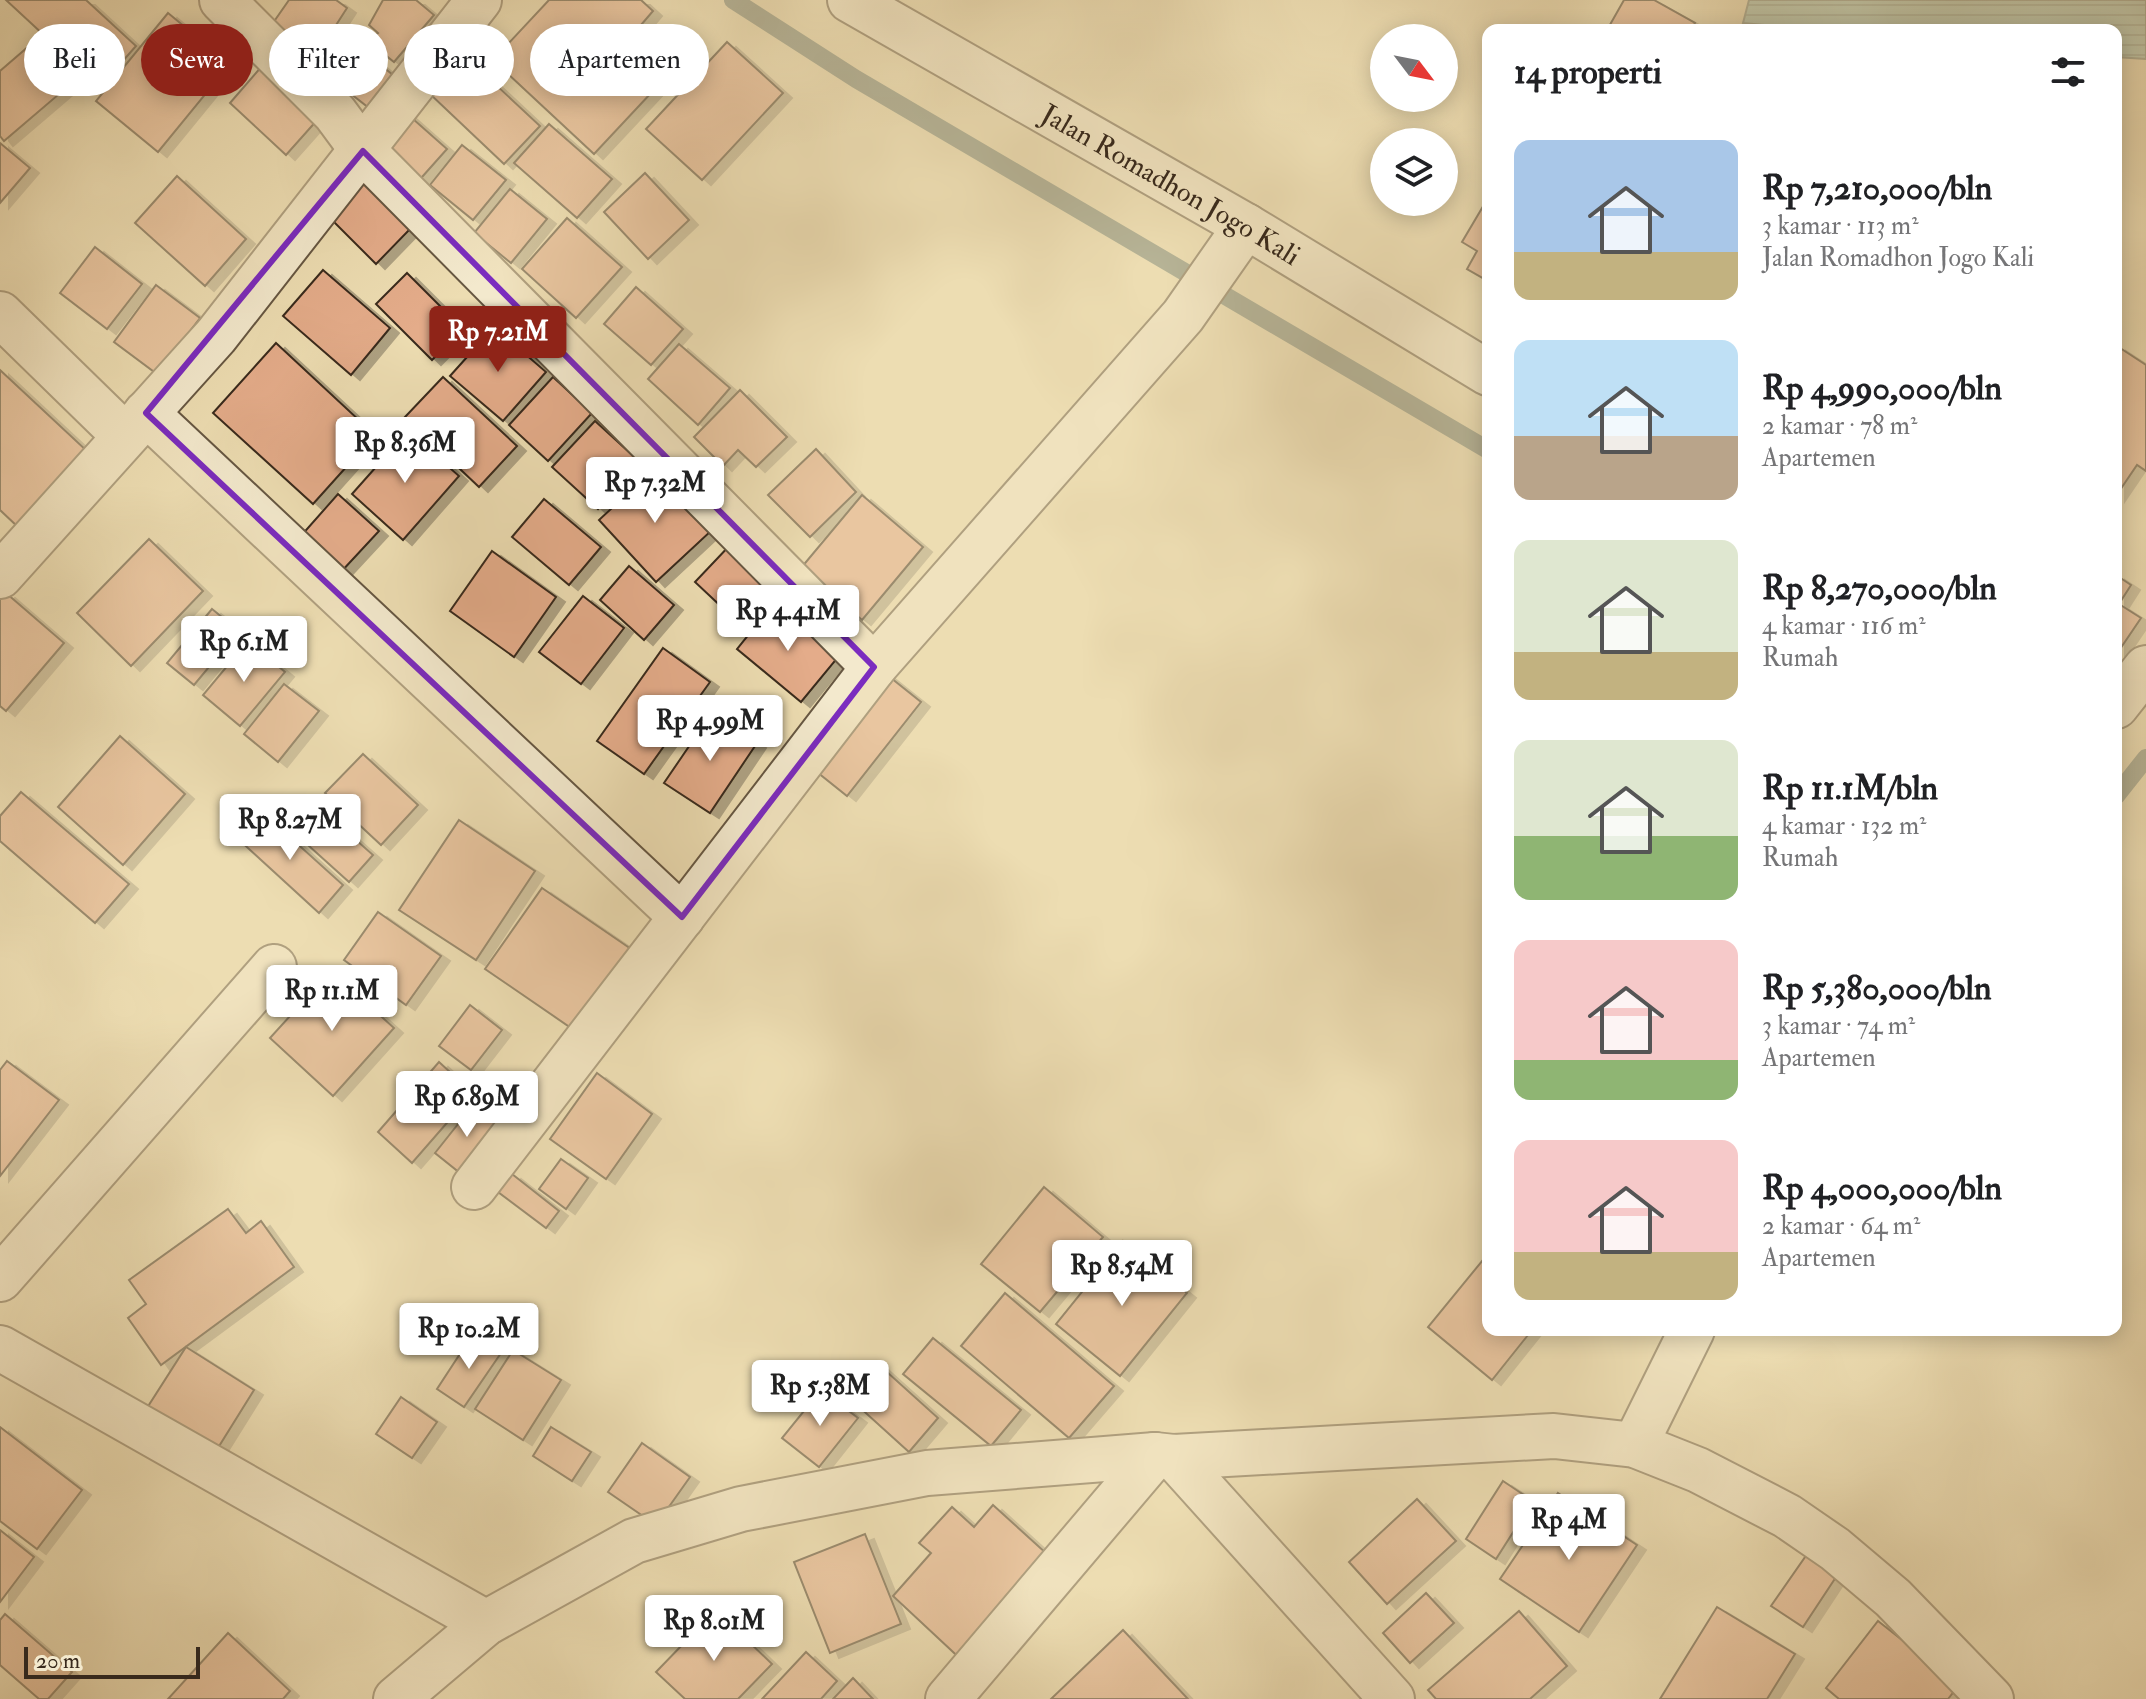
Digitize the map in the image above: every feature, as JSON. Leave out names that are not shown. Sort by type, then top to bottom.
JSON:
[{"type":"street","points":[[222,0],[335,113],[363,151],[874,667]]},
{"type":"street","points":[[4,564],[216,336],[479,0]]},
{"type":"street","name":"Jalan Romadhon Jogo Kali","points":[[850,0],[1236,241],[1482,370]]},
{"type":"street","points":[[474,1187],[874,667],[1183,316],[1236,241]]},
{"type":"street","points":[[0,314],[136,425],[682,917]]},
{"type":"street","points":[[2122,698],[2146,668]]},
{"type":"street","points":[[0,1279],[274,967]]},
{"type":"street","points":[[1635,1445],[1689,1336]]},
{"type":"street","points":[[0,1348],[486,1623]]},
{"type":"street","points":[[403,1697],[486,1623],[634,1541],[741,1509],[927,1473],[1164,1456],[1554,1436],[1635,1445],[1698,1470],[1774,1509],[1835,1549],[1893,1598],[1991,1699]]},
{"type":"street","points":[[949,1698],[1164,1456]]},
{"type":"street","points":[[1164,1456],[1392,1699]]},
{"type":"highlighted area","points":[[363,151],[874,667],[682,917],[146,413]]},
{"type":"shaded area","points":[[1749,0],[2146,0],[2146,59],[2122,57],[2122,24],[1743,23]]},
{"type":"building","points":[[6,0],[86,0],[112,24],[32,24]]},
{"type":"building","points":[[289,0],[336,0],[347,8],[337,24],[273,23]]},
{"type":"building","points":[[383,0],[416,0],[434,15],[426,24],[404,24],[404,50],[394,62],[388,57],[388,24],[370,24]]},
{"type":"building","points":[[549,0],[641,0],[653,11],[642,24],[530,24],[530,94],[514,80],[514,38]]},
{"type":"building","points":[[1624,0],[1654,0],[1695,23],[1694,24],[1610,24]]},
{"type":"building","points":[[168,13],[181,24],[159,24]]},
{"type":"building","points":[[125,36],[136,46],[125,59]]},
{"type":"building","points":[[727,42],[783,93],[702,180],[646,129],[677,96],[709,96],[709,61]]},
{"type":"building","points":[[141,46],[141,96],[204,96],[158,152],[96,101],[100,96],[125,96],[125,66]]},
{"type":"building","points":[[24,50],[24,96],[57,96],[4,141],[0,136],[0,71]]},
{"type":"building","points":[[269,58],[269,96],[312,96],[327,109],[286,155],[230,103],[236,96],[253,96],[253,76]]},
{"type":"building","points":[[388,71],[403,83],[378,115],[354,96],[388,96]]},
{"type":"building","points":[[432,96],[508,96],[540,126],[504,164]]},
{"type":"building","points":[[532,96],[648,96],[594,154]]},
{"type":"building","points":[[404,111],[447,149],[414,186],[371,150]]},
{"type":"building","points":[[549,124],[612,179],[577,218],[514,163]]},
{"type":"building","points":[[0,143],[30,168],[0,203]]},
{"type":"building","points":[[462,145],[506,180],[473,220],[430,185]]},
{"type":"building","points":[[645,173],[689,220],[648,259],[604,212]]},
{"type":"building","points":[[177,176],[246,239],[205,286],[135,223]]},
{"type":"building","points":[[365,181],[412,227],[376,264],[329,217]]},
{"type":"building","points":[[510,189],[547,219],[511,263],[474,233]]},
{"type":"building","points":[[1482,208],[1482,278],[1467,269],[1477,251],[1462,242]]},
{"type":"building","points":[[567,218],[622,267],[576,318],[522,269]]},
{"type":"building","points":[[95,247],[142,284],[107,329],[60,293]]},
{"type":"building","points":[[323,270],[390,328],[351,375],[283,316]]},
{"type":"building","points":[[407,273],[463,329],[432,360],[376,304]]},
{"type":"building","points":[[156,285],[200,318],[157,374],[114,342]]},
{"type":"building","points":[[636,287],[683,329],[651,365],[604,324]]},
{"type":"building","points":[[494,327],[546,372],[503,421],[450,376]]},
{"type":"building","points":[[276,343],[375,435],[313,504],[213,413]]},
{"type":"building","points":[[679,344],[730,388],[698,425],[648,379]]},
{"type":"building","points":[[2122,349],[2146,365],[2146,471],[2137,465],[2122,487]]},
{"type":"building","points":[[0,370],[88,452],[18,527],[0,510]]},
{"type":"building","points":[[443,377],[517,446],[479,487],[405,417]]},
{"type":"building","points":[[553,377],[592,413],[548,461],[509,425]]},
{"type":"building","points":[[740,390],[787,437],[756,467],[738,450],[723,466],[694,437]]},
{"type":"building","points":[[595,421],[641,463],[598,509],[552,467]]},
{"type":"building","points":[[408,431],[459,476],[403,540],[352,494]]},
{"type":"building","points":[[816,449],[856,492],[810,537],[768,495]]},
{"type":"building","points":[[654,469],[712,530],[656,582],[599,520]]},
{"type":"building","points":[[338,494],[379,531],[340,573],[300,537]]},
{"type":"building","points":[[862,495],[923,547],[862,620],[801,568]]},
{"type":"building","points":[[544,499],[601,547],[569,585],[512,537]]},
{"type":"building","points":[[149,539],[203,591],[131,666],[77,613]]},
{"type":"building","points":[[732,543],[780,588],[743,627],[695,582]]},
{"type":"building","points":[[492,551],[556,597],[514,657],[450,611]]},
{"type":"building","points":[[629,566],[674,605],[644,640],[600,600]]},
{"type":"building","points":[[2122,579],[2131,585],[2122,599]]},
{"type":"building","points":[[6,593],[64,643],[6,711],[0,706],[0,599]]},
{"type":"building","points":[[583,596],[624,628],[581,684],[539,652]]},
{"type":"building","points":[[774,603],[839,656],[801,702],[737,649]]},
{"type":"building","points":[[2122,606],[2141,618],[2122,646]]},
{"type":"building","points":[[212,609],[239,631],[194,685],[167,663]]},
{"type":"building","points":[[248,641],[285,672],[240,726],[203,695]]},
{"type":"building","points":[[663,648],[710,682],[644,774],[597,741]]},
{"type":"building","points":[[881,670],[921,702],[847,796],[807,764]]},
{"type":"building","points":[[284,684],[319,711],[278,762],[244,734]]},
{"type":"building","points":[[711,714],[757,743],[710,813],[664,783]]},
{"type":"building","points":[[120,736],[185,794],[123,865],[58,807]]},
{"type":"building","points":[[363,754],[418,805],[381,845],[325,793]]},
{"type":"building","points":[[21,792],[129,884],[95,923],[0,841],[0,816]]},
{"type":"building","points":[[312,801],[373,855],[349,882],[289,828]]},
{"type":"building","points":[[261,811],[343,885],[319,913],[237,838]]},
{"type":"building","points":[[459,820],[535,871],[476,960],[399,910]]},
{"type":"building","points":[[542,888],[631,949],[574,1030],[485,969]]},
{"type":"building","points":[[378,912],[441,956],[406,1005],[344,960]]},
{"type":"building","points":[[331,971],[394,1028],[333,1096],[270,1038]]},
{"type":"building","points":[[470,1005],[502,1030],[471,1070],[439,1046]]},
{"type":"building","points":[[7,1061],[59,1100],[0,1176],[0,1070]]},
{"type":"building","points":[[439,1062],[473,1093],[412,1163],[378,1132]]},
{"type":"building","points":[[597,1073],[652,1114],[606,1179],[550,1139]]},
{"type":"building","points":[[474,1104],[500,1125],[460,1173],[435,1153]]},
{"type":"building","points":[[561,1159],[588,1178],[566,1209],[539,1189]]},
{"type":"building","points":[[512,1174],[559,1211],[546,1228],[498,1192]]},
{"type":"building","points":[[1044,1187],[1103,1237],[1040,1312],[981,1264]]},
{"type":"building","points":[[228,1209],[246,1233],[261,1221],[294,1267],[161,1365],[128,1318],[146,1304],[129,1280]]},
{"type":"building","points":[[1123,1241],[1187,1293],[1120,1376],[1056,1324]]},
{"type":"building","points":[[1482,1261],[1482,1336],[1527,1336],[1492,1380],[1428,1327]]},
{"type":"building","points":[[1005,1293],[1114,1386],[1069,1438],[961,1346]]},
{"type":"building","points":[[473,1334],[501,1353],[464,1407],[437,1389]]},
{"type":"building","points":[[933,1338],[1021,1410],[991,1446],[903,1374]]},
{"type":"building","points":[[186,1347],[254,1390],[216,1451],[147,1408]]},
{"type":"building","points":[[513,1350],[561,1380],[523,1440],[475,1409]]},
{"type":"building","points":[[877,1363],[938,1418],[909,1452],[847,1396]]},
{"type":"building","points":[[821,1390],[858,1418],[819,1467],[782,1438]]},
{"type":"building","points":[[401,1397],[437,1422],[412,1458],[376,1434]]},
{"type":"building","points":[[0,1427],[82,1490],[37,1549],[0,1521]]},
{"type":"building","points":[[551,1427],[591,1452],[572,1481],[533,1456]]},
{"type":"building","points":[[642,1443],[690,1477],[656,1525],[608,1492]]},
{"type":"building","points":[[1503,1481],[1533,1501],[1496,1559],[1466,1539]]},
{"type":"building","points":[[1558,1493],[1637,1545],[1579,1632],[1500,1579]]},
{"type":"building","points":[[1417,1499],[1456,1541],[1387,1604],[1349,1562]]},
{"type":"building","points":[[993,1505],[1058,1564],[967,1665],[893,1596],[931,1553],[919,1543],[952,1507],[974,1527]]},
{"type":"building","points":[[0,1530],[34,1557],[0,1602]]},
{"type":"building","points":[[865,1534],[901,1624],[830,1653],[794,1562]]},
{"type":"building","points":[[1810,1550],[1840,1571],[1803,1627],[1771,1606]]},
{"type":"building","points":[[1426,1593],[1454,1623],[1410,1663],[1383,1633]]},
{"type":"building","points":[[1717,1607],[1795,1654],[1767,1699],[1660,1699]]},
{"type":"building","points":[[716,1610],[772,1664],[738,1699],[685,1699],[656,1672]]},
{"type":"building","points":[[1519,1611],[1567,1666],[1530,1699],[1436,1699],[1428,1690]]},
{"type":"building","points":[[5,1614],[72,1672],[48,1699],[39,1699],[0,1665],[0,1620]]},
{"type":"building","points":[[1878,1621],[1959,1685],[1948,1699],[1839,1699],[1826,1688]]},
{"type":"building","points":[[1123,1630],[1188,1699],[1051,1699]]},
{"type":"building","points":[[228,1633],[290,1691],[283,1699],[168,1699]]},
{"type":"building","points":[[806,1652],[837,1681],[821,1699],[762,1699]]},
{"type":"building","points":[[853,1678],[873,1699],[833,1699]]},
{"type":"waterway","points":[[733,0],[856,79],[1482,446]]},
{"type":"waterway","points":[[2122,788],[2146,758]]}]
